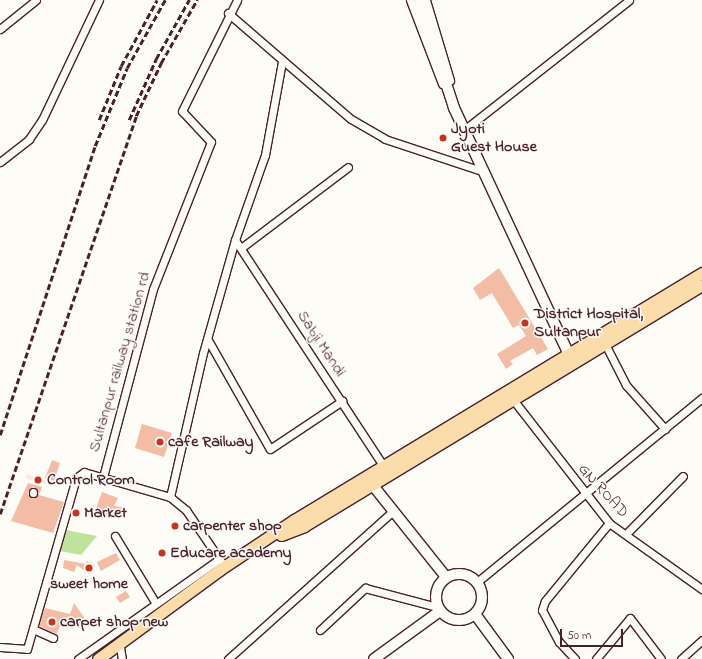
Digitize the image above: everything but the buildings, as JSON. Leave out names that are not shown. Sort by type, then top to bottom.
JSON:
[{"type":"main road","points":[[98,659],[220,565],[266,541],[304,526],[513,399],[603,341],[702,273]]},
{"type":"main road","points":[[266,541],[382,464],[506,390],[569,355],[603,341],[702,285]]},
{"type":"street","points":[[0,30],[36,0]]},
{"type":"street","points":[[0,162],[29,139],[42,120],[99,0]]},
{"type":"street","name":"Sultanpur railway station rd","points":[[103,477],[152,289],[211,142],[182,111],[228,13],[237,0]]},
{"type":"street","points":[[410,0],[454,108],[487,173],[569,355]]},
{"type":"street","points":[[419,0],[454,108]]},
{"type":"street","points":[[426,0],[453,89],[454,108]]},
{"type":"street","points":[[464,130],[629,0]]},
{"type":"street","points":[[228,13],[351,119],[385,139],[487,173]]},
{"type":"street","points":[[170,497],[208,340],[235,240],[265,155],[282,61]]},
{"type":"street","points":[[241,248],[348,167]]},
{"type":"street","name":"Sabji Mandi","points":[[235,240],[382,464]]},
{"type":"street","points":[[208,340],[270,449],[342,401]]},
{"type":"street","points":[[603,341],[626,385],[665,429]]},
{"type":"street","name":"GN ROAD","points":[[506,390],[583,493],[609,523],[702,589]]},
{"type":"street","points":[[477,582],[583,493],[702,398]]},
{"type":"street","points":[[0,647],[25,651],[33,629],[76,478],[84,472],[170,497],[186,510],[220,565],[223,574],[105,659]]},
{"type":"street","points":[[365,475],[446,577]]},
{"type":"street","points":[[626,534],[683,476]]},
{"type":"street","points":[[228,659],[394,510]]},
{"type":"street","points":[[575,659],[559,642],[542,610],[544,601],[609,523]]},
{"type":"street","points":[[115,536],[155,602]]},
{"type":"street","points":[[78,659],[155,602],[220,565]]},
{"type":"street","points":[[320,630],[365,588],[439,609],[454,620],[475,614],[482,604],[482,592],[477,582],[462,574],[446,577],[436,590],[439,609]]},
{"type":"street","points":[[374,659],[439,609]]},
{"type":"street","points":[[475,614],[508,659]]},
{"type":"street","points":[[596,659],[630,618],[661,659]]},
{"type":"street","points":[[33,629],[53,638]]},
{"type":"street","points":[[681,659],[702,640]]},
{"type":"street","points":[[120,648],[122,659]]},
{"type":"shaded area","name":"Control Room","points":[[27,474],[50,482],[49,485],[25,478]]},
{"type":"green space","points":[[66,530],[97,536],[81,555],[60,551]]},
{"type":"railway","points":[[99,120],[121,66],[157,0]]},
{"type":"railway","points":[[0,435],[95,146],[127,68],[165,0]]},
{"type":"railway","points":[[129,120],[156,59],[189,0]]},
{"type":"railway","points":[[0,514],[136,116],[161,63],[197,0]]},
{"type":"place","name":"Jyoti Guest House","points":[[443,138]]},
{"type":"place","name":"District Hospital, Sultanpur","points":[[525,323]]},
{"type":"place","name":"cafe Railway","points":[[160,442]]},
{"type":"place","name":"Control Room","points":[[38,480]]},
{"type":"place","name":"Market","points":[[76,513]]},
{"type":"place","name":"carpenter shop","points":[[175,526]]},
{"type":"place","name":"Educare academy","points":[[162,553]]},
{"type":"place","name":"sweet home","points":[[89,568]]},
{"type":"place","name":"carpet shop new","points":[[52,622]]}]
